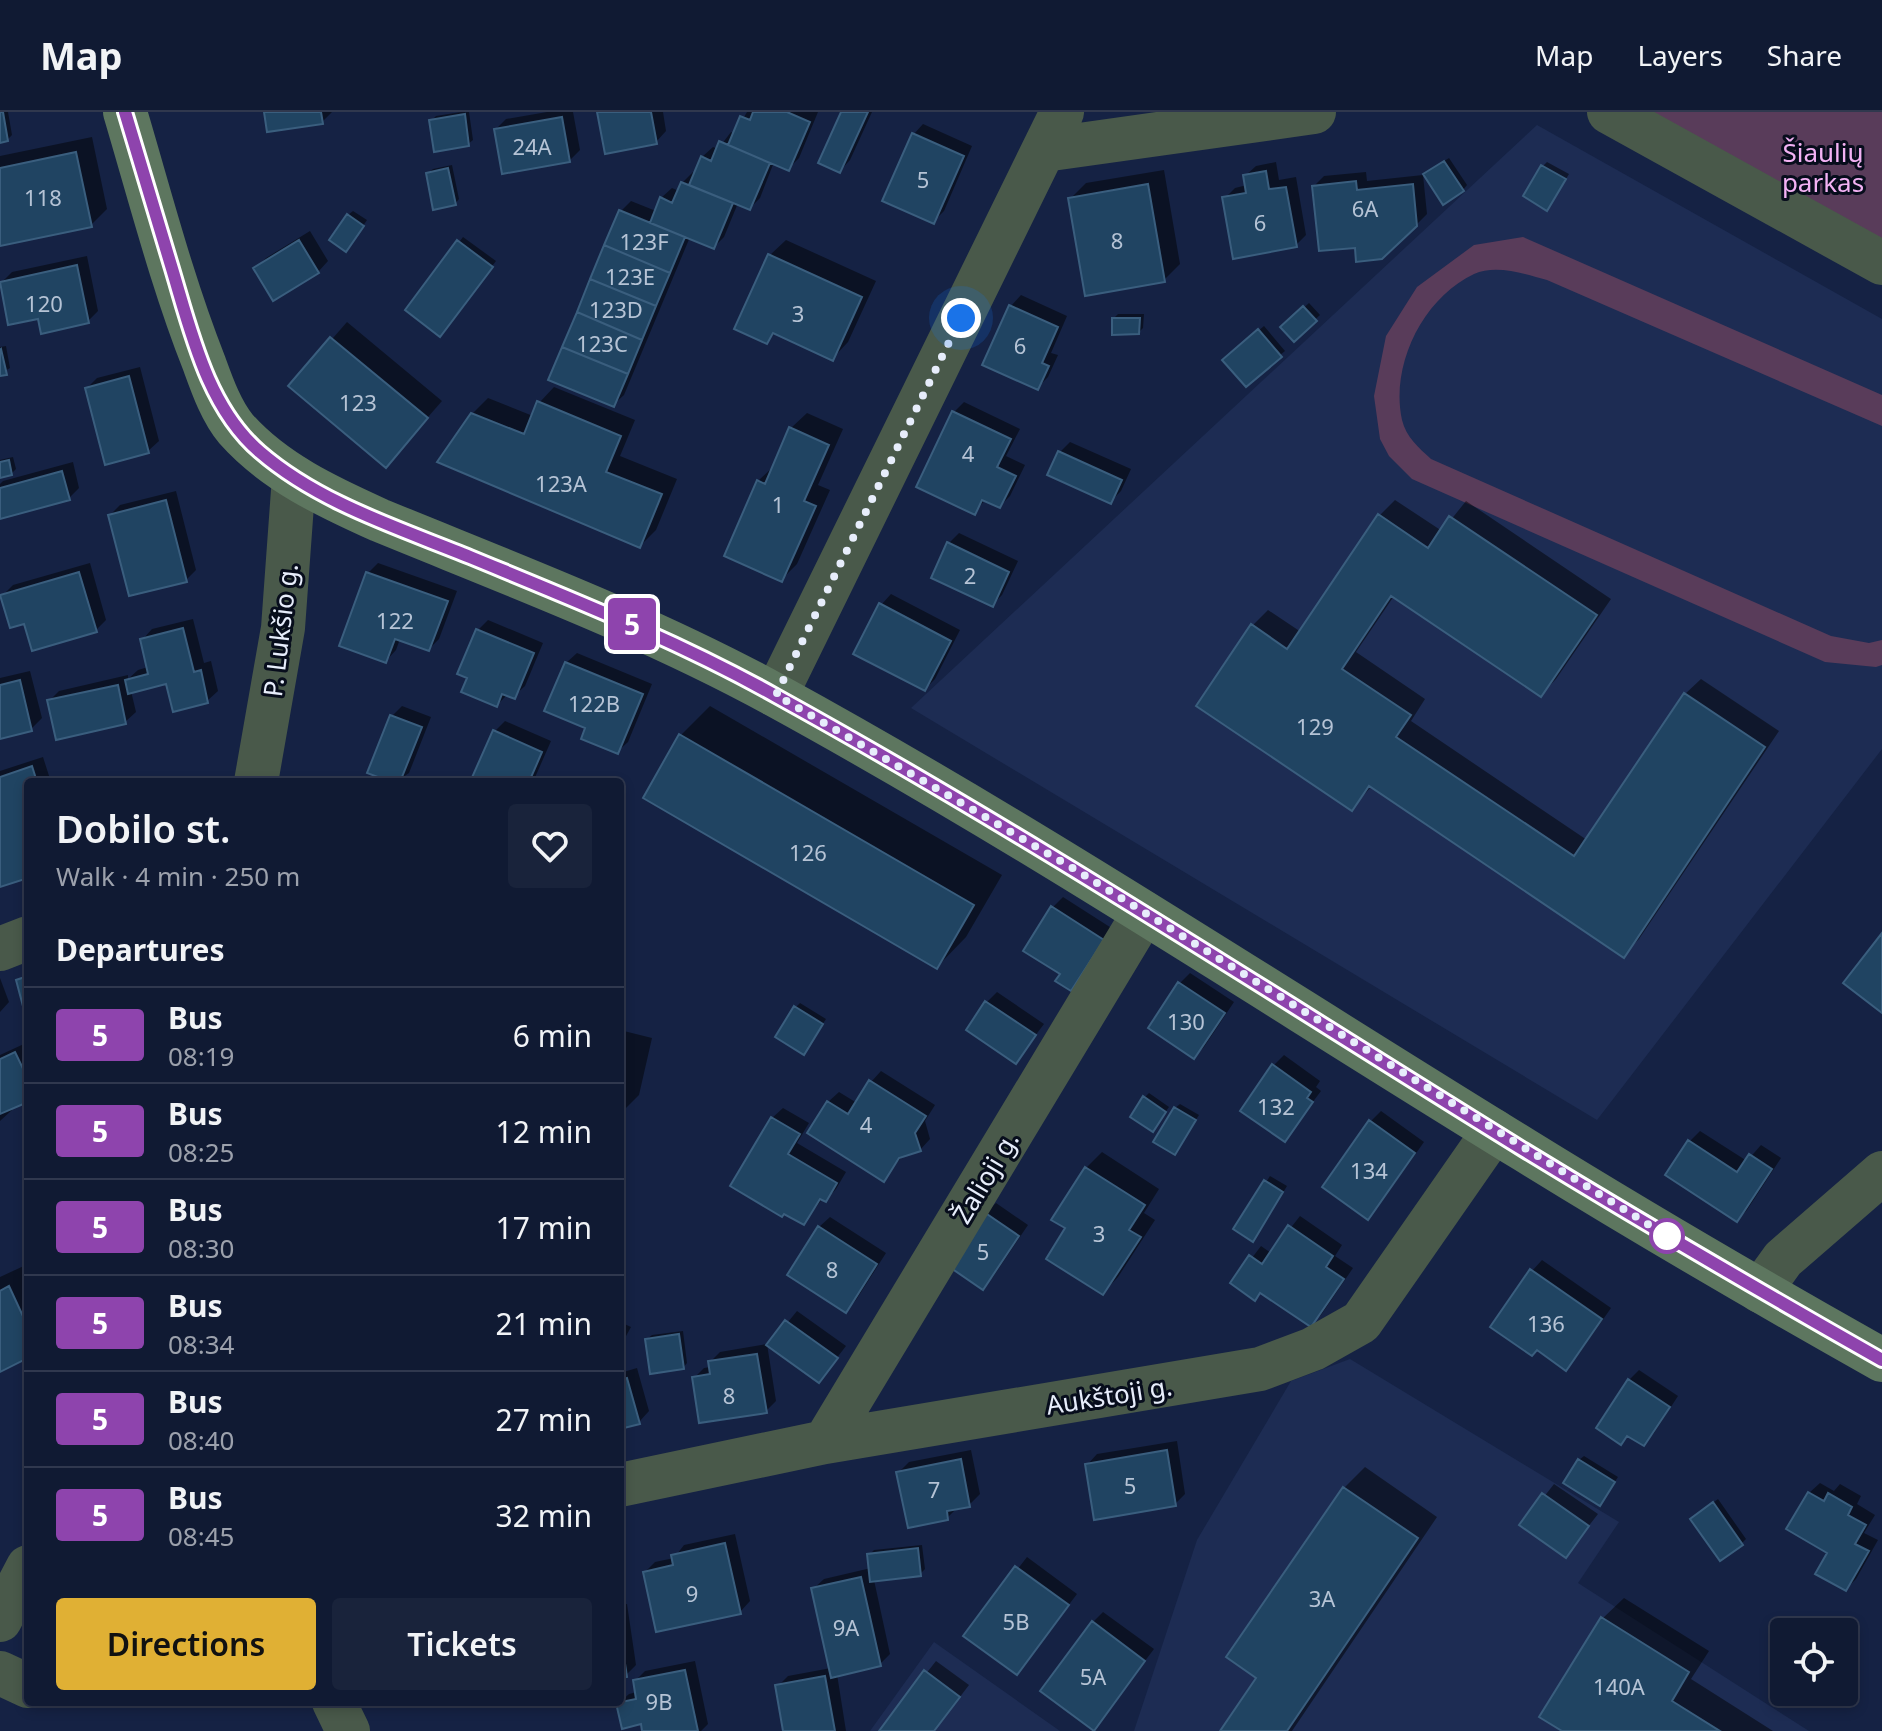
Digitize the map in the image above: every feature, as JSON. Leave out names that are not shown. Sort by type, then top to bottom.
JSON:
[{"type":"main road","points":[[125,112],[191,331],[214,391],[234,426],[260,452],[294,477],[351,508],[654,633],[776,695],[1071,867],[1494,1131],[1760,1291],[1882,1360]]},
{"type":"street","points":[[776,695],[1053,131],[1314,112]]},
{"type":"street","points":[[1609,112],[1882,263]]},
{"type":"street","name":"P. Lukšio g.","points":[[257,778],[283,628],[294,477]]},
{"type":"street","name":"Žalioji g.","points":[[825,1442],[1144,913]]},
{"type":"street","points":[[0,949],[24,940]]},
{"type":"street","name":"Aukštoji g.","points":[[624,1484],[825,1442],[1260,1369],[1313,1349],[1361,1322],[1494,1131]]},
{"type":"street","points":[[1760,1291],[1783,1259],[1882,1173]]},
{"type":"street","points":[[0,1620],[24,1575]]},
{"type":"street","points":[[0,1673],[24,1684]]},
{"type":"street","points":[[336,1706],[348,1731]]},
{"type":"shaded area","points":[[1537,125],[1882,319],[1882,749],[1597,1120],[911,708]]},
{"type":"shaded area","points":[[1350,1359],[1619,1522],[1578,1583],[1809,1731],[1134,1731],[1197,1540],[1291,1381]]},
{"type":"shaded area","points":[[934,1642],[1060,1731],[870,1731]]},
{"type":"green space","name":"Šiaulių parkas","points":[[1609,112],[1882,112],[1882,263]]},
{"type":"green space","points":[[1523,237],[1882,395],[1882,426],[1547,280],[1492,270],[1474,274],[1456,285],[1440,299],[1414,335],[1401,377],[1400,399],[1402,420],[1414,442],[1431,459],[1831,636],[1869,643],[1882,640],[1882,665],[1825,662],[1412,479],[1389,456],[1380,439],[1374,396],[1386,336],[1417,287],[1474,245]]},
{"type":"building","points":[[0,112],[3,112],[8,141],[0,143]]},
{"type":"building","points":[[264,112],[321,112],[323,124],[267,132]]},
{"type":"building","points":[[597,112],[651,112],[657,144],[605,154]]},
{"type":"building","points":[[753,112],[787,112],[810,122],[789,171],[728,145],[740,116],[750,120]]},
{"type":"building","points":[[841,112],[868,112],[840,173],[818,163]]},
{"type":"building","points":[[465,114],[469,146],[434,152],[429,120]]},
{"type":"building","points":[[562,117],[570,162],[502,174],[494,129]]},
{"type":"building","points":[[912,133],[964,156],[934,224],[882,201]]},
{"type":"building","points":[[719,141],[770,163],[750,210],[689,185],[701,156],[711,161]]},
{"type":"building","points":[[76,152],[92,227],[0,246],[0,168]]},
{"type":"building","points":[[1444,161],[1464,191],[1443,205],[1423,174]]},
{"type":"building","points":[[1541,165],[1566,179],[1547,211],[1523,196]]},
{"type":"building","points":[[448,168],[456,205],[433,210],[426,173]]},
{"type":"building","points":[[1266,171],[1269,189],[1286,187],[1297,247],[1233,259],[1222,197],[1246,193],[1243,175]]},
{"type":"building","points":[[1356,181],[1357,190],[1413,184],[1417,226],[1382,259],[1356,262],[1355,248],[1319,251],[1312,186]]},
{"type":"building","points":[[681,182],[733,203],[714,249],[650,223],[660,197],[672,203]]},
{"type":"building","points":[[1148,184],[1165,282],[1085,296],[1068,198]]},
{"type":"building","points":[[619,210],[685,237],[670,273],[604,245]]},
{"type":"building","points":[[347,214],[364,226],[346,252],[329,240]]},
{"type":"building","points":[[299,240],[319,273],[273,301],[253,268]]},
{"type":"building","points":[[457,240],[493,267],[440,337],[405,310]]},
{"type":"building","points":[[604,245],[670,273],[656,306],[590,279]]},
{"type":"building","points":[[768,254],[862,297],[833,361],[773,333],[767,344],[734,329]]},
{"type":"building","points":[[77,265],[89,323],[41,334],[38,319],[8,325],[0,282]]},
{"type":"building","points":[[590,279],[656,306],[642,340],[577,312]]},
{"type":"building","points":[[1009,305],[1058,327],[1042,363],[1049,366],[1038,390],[982,365]]},
{"type":"building","points":[[1303,306],[1317,321],[1294,342],[1280,327]]},
{"type":"building","points":[[577,312],[642,340],[628,374],[562,347]]},
{"type":"building","points":[[1112,318],[1140,318],[1139,334],[1112,335]]},
{"type":"building","points":[[1258,329],[1282,357],[1246,387],[1222,360]]},
{"type":"building","points":[[330,337],[428,418],[386,468],[288,386]]},
{"type":"building","points":[[562,347],[628,374],[614,407],[548,380]]},
{"type":"building","points":[[0,350],[7,375],[0,376]]},
{"type":"building","points":[[129,376],[149,453],[105,465],[85,388]]},
{"type":"building","points":[[537,401],[621,436],[606,472],[662,494],[640,548],[437,462],[471,413],[524,434]]},
{"type":"building","points":[[952,411],[1011,439],[997,467],[1016,476],[1000,508],[982,500],[975,515],[916,487]]},
{"type":"building","points":[[789,427],[829,445],[804,501],[816,506],[782,582],[724,556],[757,480],[765,484]]},
{"type":"building","points":[[1058,451],[1122,480],[1111,504],[1047,475]]},
{"type":"building","points":[[9,460],[12,475],[0,478],[0,462]]},
{"type":"building","points":[[62,471],[70,500],[0,519],[0,488]]},
{"type":"building","points":[[166,500],[187,582],[129,596],[108,515]]},
{"type":"building","points":[[1378,514],[1428,548],[1449,516],[1597,615],[1541,697],[1391,596],[1342,669],[1411,715],[1396,737],[1574,856],[1684,693],[1765,747],[1624,958],[1369,786],[1352,811],[1196,706],[1251,624],[1287,649]]},
{"type":"building","points":[[947,542],[1009,572],[993,607],[931,578]]},
{"type":"building","points":[[79,572],[97,632],[32,651],[24,624],[10,628],[0,595]]},
{"type":"building","points":[[366,572],[448,601],[429,651],[395,639],[386,663],[339,646]]},
{"type":"building","points":[[879,603],[951,641],[925,691],[853,654]]},
{"type":"building","points":[[183,628],[194,672],[201,670],[208,703],[173,712],[166,684],[128,694],[125,680],[148,674],[140,639]]},
{"type":"building","points":[[476,629],[534,653],[515,699],[502,694],[497,707],[461,692],[467,678],[457,674]]},
{"type":"building","points":[[565,662],[643,694],[618,754],[581,739],[585,728],[544,711]]},
{"type":"building","points":[[20,680],[32,731],[0,739],[0,685]]},
{"type":"building","points":[[118,685],[126,724],[56,740],[47,700]]},
{"type":"building","points":[[390,715],[422,727],[402,778],[380,778],[367,773]]},
{"type":"building","points":[[493,730],[542,752],[531,778],[472,778]]},
{"type":"building","points":[[679,734],[974,905],[937,969],[643,798]]},
{"type":"building","points":[[32,766],[36,778],[24,778],[24,879],[0,887],[0,777]]},
{"type":"building","points":[[1051,906],[1104,940],[1071,991],[1055,981],[1060,974],[1023,951]]},
{"type":"building","points":[[1882,933],[1882,1013],[1843,983]]},
{"type":"building","points":[[24,977],[24,1010],[16,980]]},
{"type":"building","points":[[1178,982],[1225,1013],[1194,1059],[1148,1028]]},
{"type":"building","points":[[985,1001],[1036,1035],[1016,1064],[966,1030]]},
{"type":"building","points":[[794,1006],[823,1024],[804,1055],[775,1037]]},
{"type":"building","points":[[15,1052],[24,1071],[24,1104],[0,1114],[0,1059]]},
{"type":"building","points":[[1272,1064],[1311,1092],[1307,1098],[1313,1102],[1285,1142],[1240,1111]]},
{"type":"building","points":[[869,1080],[926,1116],[915,1133],[921,1151],[899,1158],[884,1182],[807,1133],[827,1101],[848,1114]]},
{"type":"building","points":[[1143,1096],[1166,1112],[1153,1132],[1130,1117]]},
{"type":"building","points":[[1174,1107],[1196,1120],[1175,1155],[1153,1142]]},
{"type":"building","points":[[771,1117],[800,1134],[788,1154],[837,1183],[826,1202],[820,1199],[804,1225],[784,1214],[782,1217],[730,1186]]},
{"type":"building","points":[[1369,1120],[1415,1153],[1368,1220],[1322,1187]]},
{"type":"building","points":[[1688,1140],[1737,1172],[1749,1154],[1772,1169],[1737,1222],[1665,1175]]},
{"type":"building","points":[[1085,1167],[1145,1205],[1129,1230],[1141,1237],[1103,1295],[1046,1259],[1065,1228],[1051,1220]]},
{"type":"building","points":[[1264,1180],[1283,1192],[1253,1242],[1233,1229]]},
{"type":"building","points":[[984,1212],[1019,1236],[983,1290],[948,1266]]},
{"type":"building","points":[[1288,1225],[1333,1256],[1326,1267],[1344,1279],[1311,1327],[1260,1293],[1255,1301],[1230,1283],[1249,1255],[1262,1264]]},
{"type":"building","points":[[818,1226],[877,1264],[846,1313],[787,1275]]},
{"type":"building","points":[[1530,1269],[1602,1319],[1566,1371],[1537,1350],[1532,1356],[1490,1327]]},
{"type":"building","points":[[9,1286],[24,1318],[24,1360],[0,1372],[0,1291]]},
{"type":"building","points":[[785,1320],[838,1358],[819,1383],[766,1345]]},
{"type":"building","points":[[679,1334],[684,1369],[650,1374],[645,1339]]},
{"type":"building","points":[[757,1354],[767,1413],[699,1423],[692,1377],[710,1374],[708,1361]]},
{"type":"building","points":[[627,1378],[640,1424],[624,1428],[624,1379]]},
{"type":"building","points":[[1628,1379],[1670,1407],[1644,1446],[1627,1436],[1621,1445],[1596,1428]]},
{"type":"building","points":[[1167,1450],[1176,1506],[1094,1520],[1085,1464]]},
{"type":"building","points":[[961,1459],[970,1507],[947,1511],[948,1520],[908,1528],[896,1472]]},
{"type":"building","points":[[1578,1459],[1615,1482],[1600,1506],[1563,1483]]},
{"type":"building","points":[[1343,1487],[1418,1538],[1287,1731],[1220,1731],[1256,1678],[1226,1657]]},
{"type":"building","points":[[1808,1492],[1824,1501],[1828,1493],[1852,1507],[1848,1515],[1866,1525],[1855,1544],[1869,1551],[1846,1591],[1815,1574],[1827,1553],[1786,1529]]},
{"type":"building","points":[[1542,1493],[1589,1526],[1566,1558],[1519,1525]]},
{"type":"building","points":[[1713,1502],[1743,1545],[1720,1561],[1690,1519]]},
{"type":"building","points":[[725,1543],[741,1614],[656,1632],[643,1572],[673,1565],[671,1555]]},
{"type":"building","points":[[918,1548],[921,1576],[870,1582],[867,1554]]},
{"type":"building","points":[[1015,1566],[1069,1605],[1017,1675],[963,1636]]},
{"type":"building","points":[[861,1577],[881,1666],[831,1678],[811,1588]]},
{"type":"building","points":[[1601,1617],[1689,1672],[1672,1701],[1720,1731],[1562,1731],[1539,1717]]},
{"type":"building","points":[[1092,1621],[1145,1661],[1094,1731],[1040,1691]]},
{"type":"building","points":[[685,1670],[698,1731],[642,1731],[641,1724],[622,1729],[617,1706],[624,1706],[624,1701],[636,1699],[633,1680]]},
{"type":"building","points":[[924,1670],[960,1697],[934,1731],[879,1731]]},
{"type":"building","points":[[825,1676],[835,1731],[783,1731],[775,1685]]},
{"type":"bus line","name":"5","points":[[125,112],[191,331],[214,391],[234,426],[260,452],[294,477],[358,511],[654,633],[776,695],[1071,867],[1525,1150],[1882,1360]]},
{"type":"route","points":[[961,318],[776,695],[1071,867],[1667,1236]]}]
